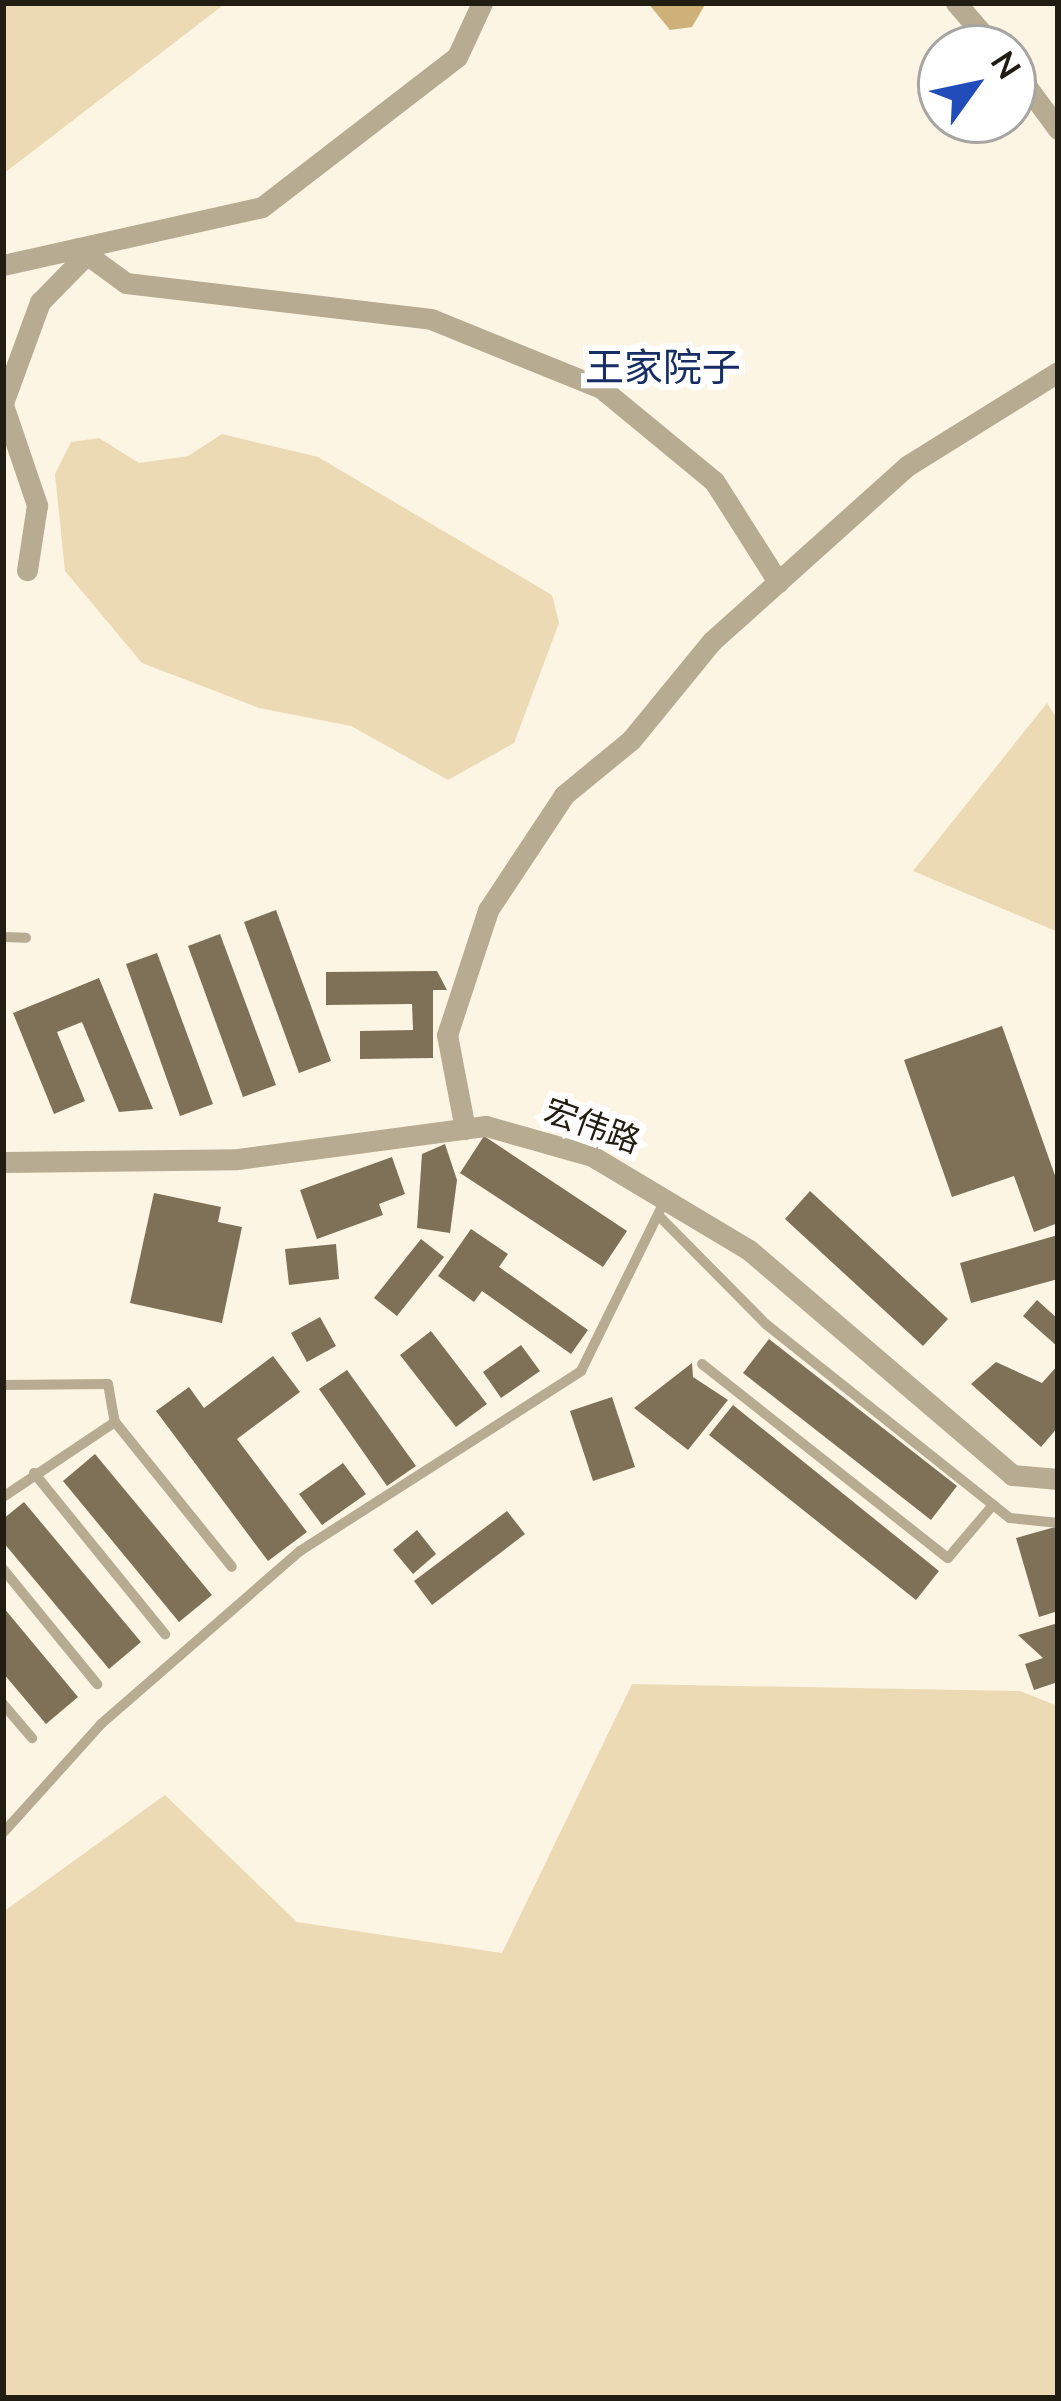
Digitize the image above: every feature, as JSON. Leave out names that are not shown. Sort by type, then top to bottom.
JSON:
[{"type":"street","points":[[3,265],[83,251],[262,207],[457,57],[482,3]]},
{"type":"street","points":[[1037,101],[1058,129]]},
{"type":"street","points":[[27,570],[37,505],[3,404],[40,302],[83,251]]},
{"type":"street","points":[[83,251],[126,283],[431,319],[601,388],[714,481],[778,582]]},
{"type":"street","points":[[465,1129],[447,1035],[488,910],[564,795],[632,740],[778,582],[907,466],[1058,372]]},
{"type":"street","name":"宏伟路","points":[[3,1162],[238,1159],[465,1129],[592,1156],[668,1193],[1012,1475],[1058,1479]]},
{"type":"lane","points":[[3,938],[26,938]]},
{"type":"lane","points":[[3,1833],[101,1724],[300,1551],[580,1371],[668,1193]]},
{"type":"lane","points":[[658,1215],[767,1325],[993,1505],[1058,1523]]},
{"type":"lane","points":[[702,1364],[948,1558],[993,1505]]},
{"type":"lane","points":[[3,1385],[89,1376],[108,1384],[115,1422],[232,1567]]},
{"type":"lane","points":[[3,1497],[115,1422]]},
{"type":"lane","points":[[34,1472],[165,1634]]},
{"type":"lane","points":[[3,1569],[97,1684]]},
{"type":"lane","points":[[3,1704],[32,1738]]},
{"type":"shaded area","points":[[3,3],[226,3],[3,174]]},
{"type":"shaded area","points":[[648,3],[706,3],[692,27],[670,30]]},
{"type":"shaded area","points":[[222,434],[318,457],[552,595],[559,623],[514,743],[448,780],[351,726],[259,708],[142,663],[65,571],[55,474],[71,442],[99,438],[139,463],[188,456]]},
{"type":"shaded area","points":[[1047,703],[1058,720],[1058,932],[913,871]]},
{"type":"shaded area","points":[[632,1684],[1020,1691],[1058,1706],[1058,2398],[3,2398],[3,1912],[165,1795],[297,1922],[502,1953]]},
{"type":"building","points":[[276,910],[331,1061],[299,1073],[244,922]]},
{"type":"building","points":[[220,934],[276,1085],[243,1097],[188,946]]},
{"type":"building","points":[[157,953],[213,1104],[180,1116],[126,964]]},
{"type":"building","points":[[437,971],[447,990],[433,990],[433,1058],[360,1059],[360,1031],[413,1030],[412,1004],[326,1005],[326,972]]},
{"type":"building","points":[[99,978],[153,1109],[119,1112],[82,1022],[57,1032],[85,1101],[54,1114],[13,1013]]},
{"type":"building","points":[[1002,1026],[1058,1184],[1058,1223],[1034,1232],[1014,1176],[952,1197],[904,1060]]},
{"type":"building","points":[[484,1136],[627,1231],[603,1267],[460,1173]]},
{"type":"building","points":[[445,1144],[457,1180],[450,1233],[417,1228],[422,1154]]},
{"type":"building","points":[[392,1157],[405,1194],[379,1204],[383,1215],[317,1239],[300,1190]]},
{"type":"building","points":[[810,1191],[948,1319],[923,1346],[785,1219]]},
{"type":"building","points":[[154,1193],[221,1207],[218,1222],[242,1227],[222,1323],[130,1303]]},
{"type":"building","points":[[471,1229],[508,1254],[499,1267],[588,1330],[571,1354],[482,1291],[474,1302],[438,1276]]},
{"type":"building","points":[[1058,1235],[1058,1279],[971,1303],[960,1263]]},
{"type":"building","points":[[421,1239],[444,1257],[397,1316],[374,1298]]},
{"type":"building","points":[[336,1244],[339,1279],[289,1285],[285,1249]]},
{"type":"building","points":[[1037,1300],[1058,1319],[1058,1347],[1023,1316]]},
{"type":"building","points":[[320,1317],[336,1346],[307,1362],[291,1333]]},
{"type":"building","points":[[431,1331],[487,1404],[456,1427],[400,1355]]},
{"type":"building","points":[[769,1339],[957,1486],[931,1520],[743,1373]]},
{"type":"building","points":[[521,1345],[540,1371],[501,1398],[483,1372]]},
{"type":"building","points":[[273,1356],[300,1392],[237,1439],[307,1532],[268,1561],[156,1411],[189,1387],[204,1408]]},
{"type":"building","points":[[996,1362],[1042,1383],[1058,1365],[1058,1427],[1041,1447],[971,1384]]},
{"type":"building","points":[[692,1363],[693,1377],[728,1400],[688,1450],[634,1408]]},
{"type":"building","points":[[347,1370],[416,1466],[387,1486],[319,1389]]},
{"type":"building","points":[[612,1397],[635,1467],[593,1481],[570,1411]]},
{"type":"building","points":[[733,1405],[939,1571],[916,1600],[709,1435]]},
{"type":"building","points":[[95,1454],[212,1595],[179,1622],[63,1481]]},
{"type":"building","points":[[343,1463],[366,1494],[322,1525],[299,1494]]},
{"type":"building","points":[[24,1502],[141,1642],[109,1669],[3,1542],[3,1519]]},
{"type":"building","points":[[507,1511],[525,1534],[432,1605],[414,1581]]},
{"type":"building","points":[[1055,1527],[1058,1611],[1039,1617],[1016,1538]]},
{"type":"building","points":[[417,1530],[436,1554],[413,1574],[393,1550]]},
{"type":"building","points":[[3,1607],[78,1697],[46,1724],[3,1673]]},
{"type":"building","points":[[1058,1623],[1058,1682],[1034,1690],[1025,1664],[1043,1658],[1018,1635]]},
{"type":"district","name":"王家院子","points":[[663,369]]}]
